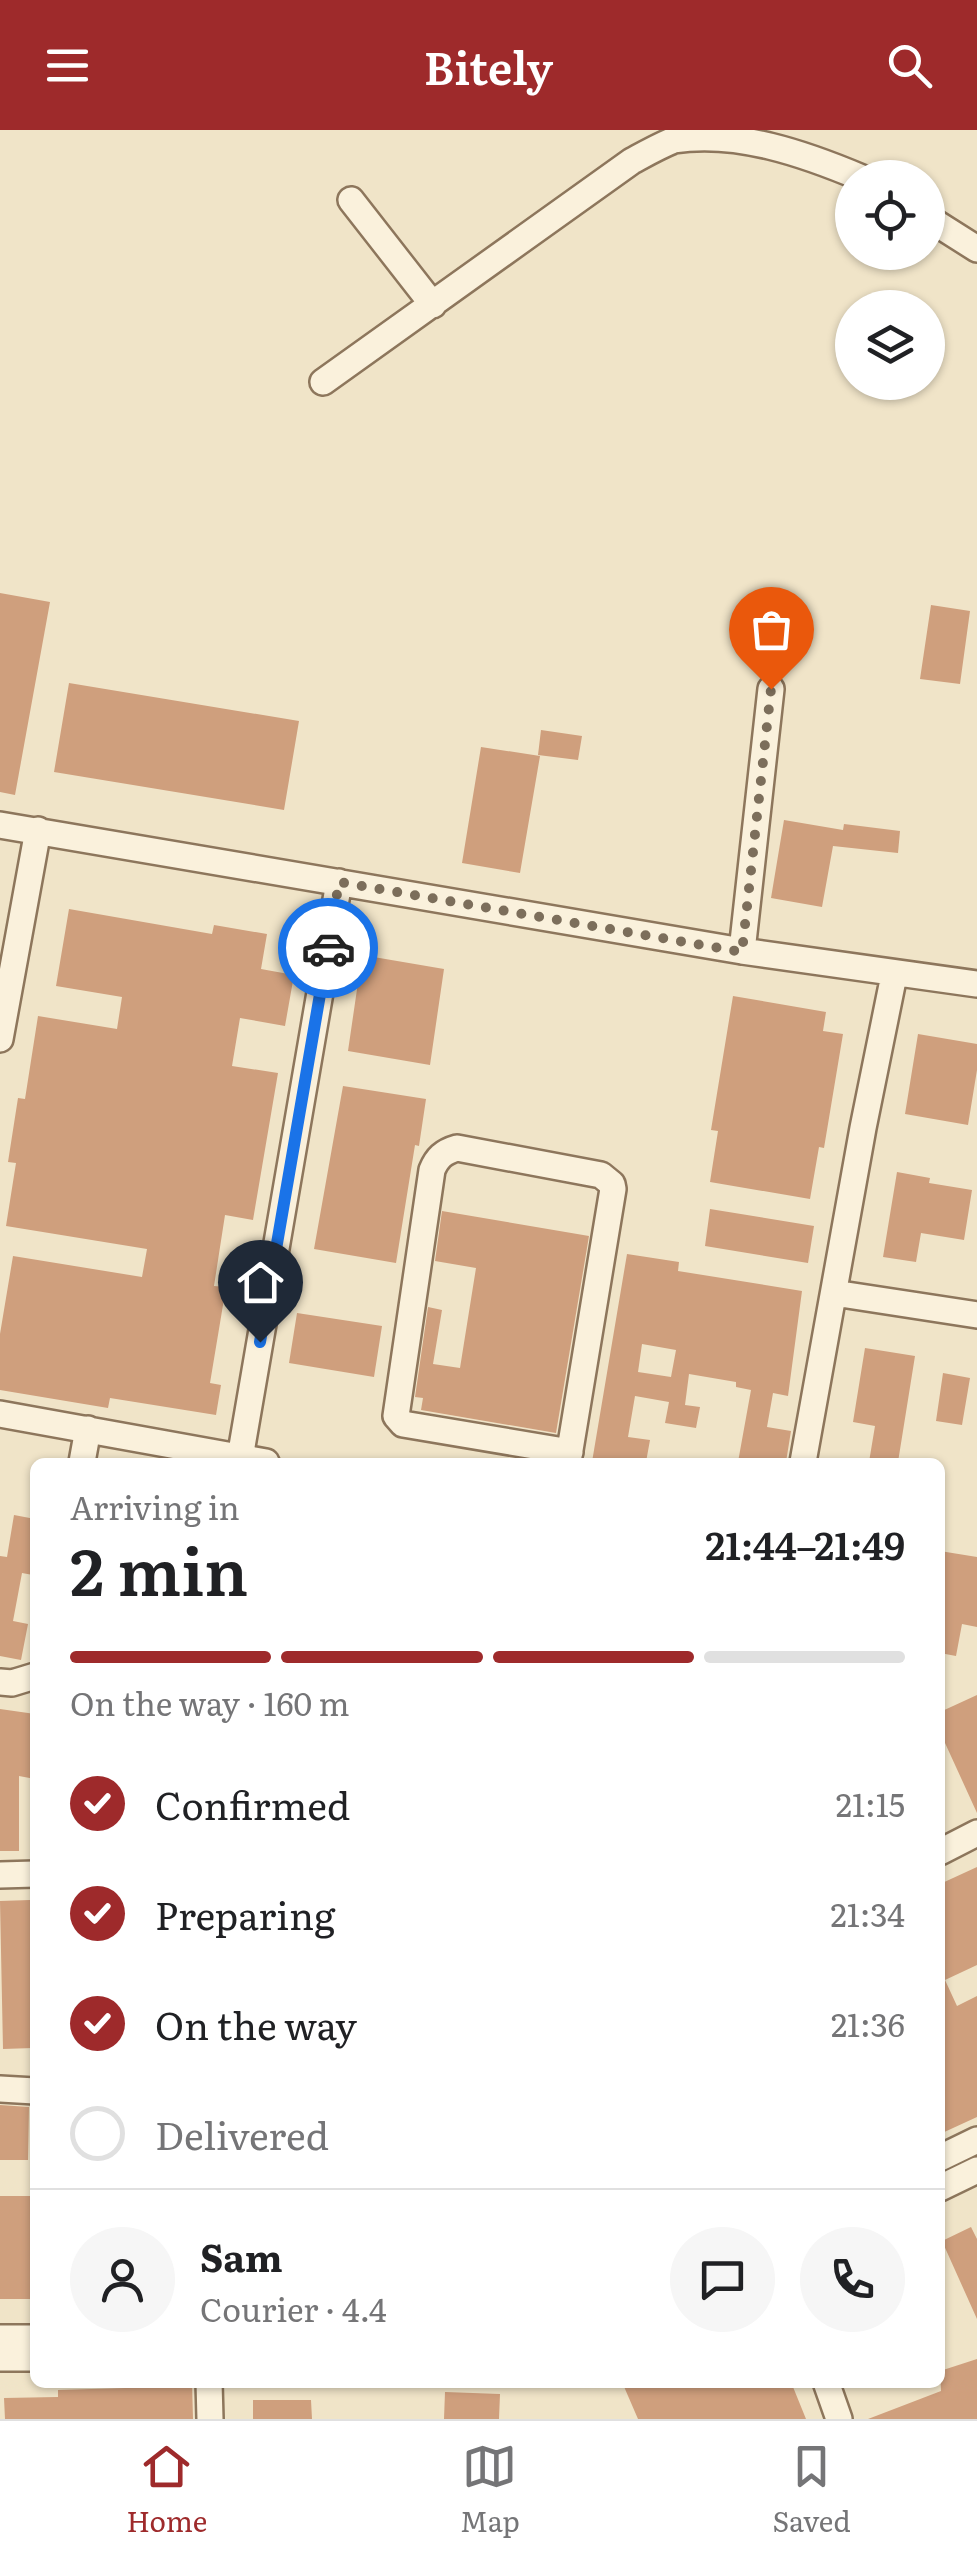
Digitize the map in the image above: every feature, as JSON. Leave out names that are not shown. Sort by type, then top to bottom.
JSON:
[{"type":"street","points":[[323,382],[632,161],[675,140],[718,131],[771,142],[835,167]]},
{"type":"street","points":[[350,200],[433,305]]},
{"type":"street","points":[[945,229],[977,249]]},
{"type":"street","points":[[742,952],[771,689]]},
{"type":"street","points":[[0,825],[742,952],[977,984]]},
{"type":"street","points":[[0,1039],[38,830]]},
{"type":"street","points":[[253,1458],[339,882]]},
{"type":"street","points":[[804,1458],[894,975]]},
{"type":"street","points":[[456,1148],[606,1176],[612,1189],[569,1457],[403,1424],[396,1416],[432,1170],[441,1155],[456,1148]]},
{"type":"street","points":[[834,1293],[977,1315]]},
{"type":"street","points":[[0,1414],[242,1458]]},
{"type":"street","points":[[83,1458],[88,1429]]},
{"type":"street","points":[[0,1682],[30,1678]]},
{"type":"street","points":[[945,1849],[977,1833]]},
{"type":"street","points":[[0,1875],[30,1874]]},
{"type":"street","points":[[0,2089],[30,2091]]},
{"type":"street","points":[[945,2156],[977,2140]]},
{"type":"street","points":[[945,2186],[977,2170]]},
{"type":"street","points":[[0,2338],[30,2338]]},
{"type":"street","points":[[0,2358],[30,2358]]},
{"type":"street","points":[[209,2388],[210,2419]]},
{"type":"street","points":[[828,2388],[839,2419]]},
{"type":"building","points":[[0,593],[50,602],[15,795],[0,792]]},
{"type":"building","points":[[931,605],[970,611],[960,684],[920,679]]},
{"type":"building","points":[[69,683],[299,721],[284,810],[54,772]]},
{"type":"building","points":[[541,730],[582,736],[578,760],[538,755]]},
{"type":"building","points":[[481,747],[540,756],[520,873],[462,863]]},
{"type":"building","points":[[784,820],[843,830],[844,824],[900,831],[898,853],[833,846],[822,907],[771,898]]},
{"type":"building","points":[[69,909],[212,934],[214,925],[267,934],[261,969],[294,975],[285,1026],[240,1018],[232,1066],[278,1073],[253,1220],[225,1215],[214,1286],[226,1287],[210,1383],[221,1385],[216,1415],[110,1398],[108,1408],[0,1390],[0,1334],[13,1256],[142,1277],[147,1249],[6,1226],[16,1163],[8,1162],[18,1098],[25,1099],[38,1016],[117,1029],[122,997],[56,986]]},
{"type":"building","points":[[362,955],[444,969],[430,1065],[348,1051]]},
{"type":"building","points":[[733,996],[826,1012],[823,1031],[843,1034],[824,1148],[819,1147],[810,1199],[710,1182],[718,1131],[711,1130]]},
{"type":"building","points":[[918,1034],[977,1044],[968,1125],[905,1114]]},
{"type":"building","points":[[343,1086],[426,1099],[396,1263],[314,1249]]},
{"type":"building","points":[[897,1172],[930,1178],[929,1183],[972,1190],[964,1240],[921,1233],[916,1262],[883,1257]]},
{"type":"building","points":[[710,1209],[814,1226],[808,1263],[705,1246]]},
{"type":"building","points":[[442,1211],[589,1236],[556,1433],[421,1410],[423,1398],[415,1397],[428,1307],[442,1310],[433,1364],[460,1368],[476,1268],[435,1261]]},
{"type":"building","points":[[627,1254],[679,1262],[678,1271],[802,1291],[788,1396],[773,1393],[767,1427],[791,1431],[787,1458],[739,1458],[751,1390],[736,1387],[736,1382],[689,1374],[685,1405],[700,1407],[696,1428],[665,1423],[669,1402],[635,1396],[628,1437],[650,1440],[647,1458],[593,1458]],"holes":[[[642,1344],[676,1350],[671,1377],[638,1372]]]},
{"type":"building","points":[[297,1313],[382,1326],[374,1377],[289,1363]]},
{"type":"building","points":[[865,1348],[915,1356],[899,1458],[870,1458],[875,1426],[853,1422]]},
{"type":"building","points":[[943,1373],[970,1378],[962,1425],[936,1421]]},
{"type":"building","points":[[14,1515],[30,1518],[30,1574],[22,1573],[13,1621],[28,1624],[21,1660],[0,1656],[0,1556],[7,1557]]},
{"type":"building","points":[[945,1552],[977,1557],[977,1627],[962,1624],[956,1656],[945,1654]]},
{"type":"building","points":[[977,1695],[977,1813],[945,1743],[945,1710]]},
{"type":"building","points":[[0,1709],[30,1713],[30,1778],[19,1776],[19,1851],[0,1851]]},
{"type":"building","points":[[977,1867],[977,1965],[945,1980],[945,1882]]},
{"type":"building","points":[[30,1900],[30,2048],[3,2049],[0,1901]]},
{"type":"building","points":[[945,1980],[957,2006],[977,1996],[977,2117],[945,2132]]},
{"type":"building","points":[[0,2105],[29,2107],[28,2160],[0,2160]]},
{"type":"building","points":[[0,2196],[30,2196],[30,2299],[0,2299]]},
{"type":"building","points":[[971,2227],[977,2239],[977,2319],[945,2248],[945,2240]]},
{"type":"building","points":[[977,2359],[977,2419],[868,2419],[941,2391],[945,2388],[945,2369]]},
{"type":"building","points":[[192,2388],[193,2419],[5,2419],[4,2398],[58,2397],[58,2390]]},
{"type":"building","points":[[625,2388],[793,2388],[806,2419],[638,2419]]},
{"type":"building","points":[[445,2392],[500,2394],[499,2419],[444,2419]]},
{"type":"building","points":[[253,2400],[311,2400],[312,2419],[253,2419]]},
{"type":"way so far","points":[[328,948],[339,882],[742,952],[771,689]]},
{"type":"route","points":[[260,1342],[328,948]]}]
